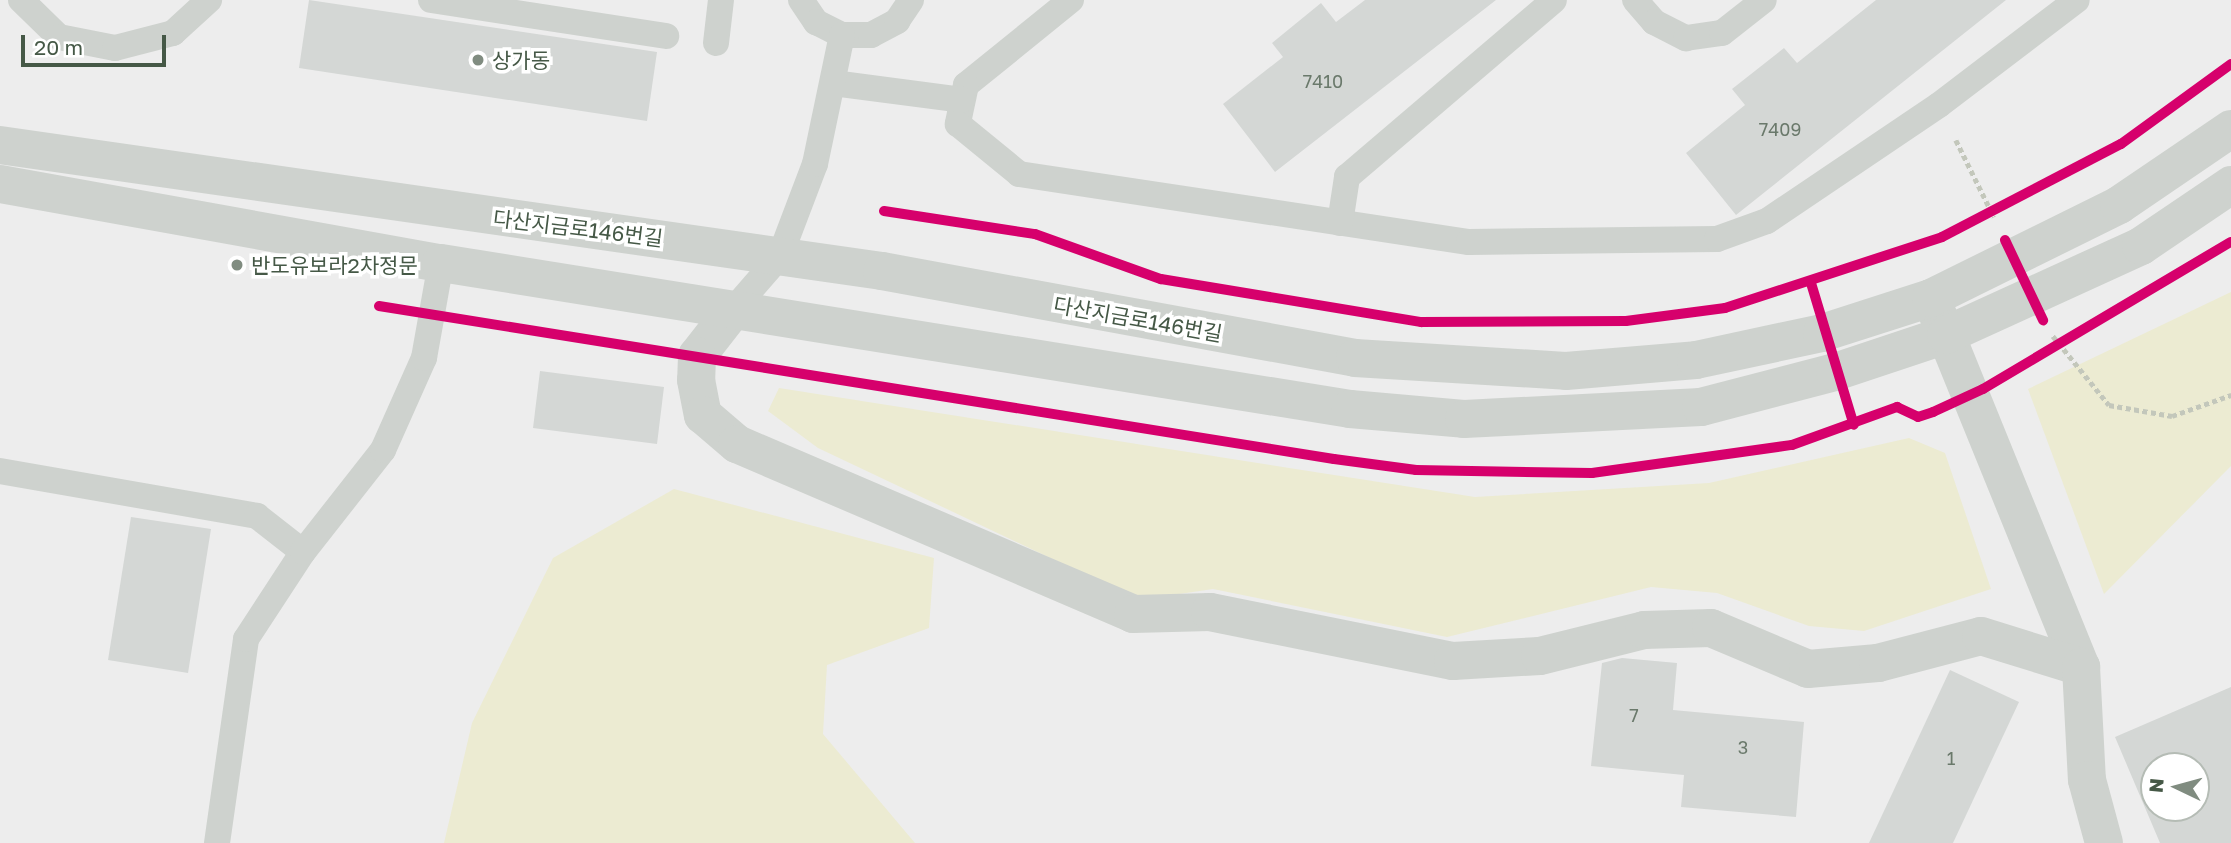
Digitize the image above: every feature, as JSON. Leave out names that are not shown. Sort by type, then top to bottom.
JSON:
[{"type":"street","name":"다산지금로146번길","points":[[0,145],[780,256],[1355,358],[1467,369],[1566,372],[1696,360],[1822,333],[1931,298],[2009,250],[2119,205],[2231,129]]},
{"type":"street","points":[[0,184],[441,263],[733,310],[1350,409],[1464,419],[1701,407],[2036,309],[2141,246],[2231,186]]},
{"type":"street","points":[[1931,298],[2081,667],[2087,780],[2104,843]]},
{"type":"street","points":[[733,310],[697,356],[696,380],[703,415],[737,444],[1133,614],[1210,612],[1453,661],[1540,656],[1644,630],[1711,628],[1808,669],[1878,663],[1981,636],[2081,667]]},
{"type":"lane","points":[[23,1],[59,37],[115,48],[173,33],[209,0]]},
{"type":"lane","points":[[431,0],[666,36]]},
{"type":"lane","points":[[716,43],[721,0]]},
{"type":"lane","points":[[801,0],[816,22],[842,35],[871,35],[897,21],[911,0]]},
{"type":"lane","points":[[1071,0],[966,85],[958,124],[1020,174],[1469,242],[1717,239],[1767,221],[1938,105],[2077,0]]},
{"type":"lane","points":[[1340,223],[1347,177],[1554,0]]},
{"type":"lane","points":[[1635,0],[1654,22],[1686,38],[1722,33],[1763,0]]},
{"type":"lane","points":[[733,310],[780,256],[815,164],[842,35]]},
{"type":"lane","points":[[833,83],[962,100]]},
{"type":"lane","points":[[218,843],[246,639],[303,552],[383,450],[424,358],[441,263]]},
{"type":"lane","points":[[0,471],[257,516],[303,552]]},
{"type":"path","points":[[1938,105],[2009,250]]},
{"type":"path","points":[[1980,220],[2004,208]]},
{"type":"path","points":[[2036,309],[2057,342],[2109,405],[2172,416],[2231,395]]},
{"type":"path","points":[[2046,349],[2069,336]]},
{"type":"green space","points":[[2231,292],[2231,466],[2104,594],[2028,389]]},
{"type":"green space","points":[[779,388],[1475,497],[1709,483],[1909,438],[1945,453],[1991,589],[1864,631],[1809,626],[1717,593],[1651,587],[1447,637],[1213,589],[1139,600],[818,448],[768,411]]},
{"type":"green space","points":[[674,489],[934,558],[929,628],[827,665],[823,734],[915,843],[444,843],[472,723],[553,558]]},
{"type":"building","name":"상가동","points":[[309,0],[657,52],[647,121],[299,68]]},
{"type":"building","points":[[1365,0],[1496,0],[1275,172],[1223,104],[1283,57],[1272,43],[1321,3],[1336,22]]},
{"type":"building","points":[[1876,0],[2006,0],[1736,215],[1686,153],[1745,105],[1732,89],[1784,48],[1797,63]]},
{"type":"building","points":[[540,371],[664,387],[657,444],[533,428]]},
{"type":"building","points":[[131,517],[211,529],[188,673],[108,660]]},
{"type":"building","points":[[1622,658],[1677,663],[1673,710],[1804,722],[1796,817],[1681,807],[1684,775],[1591,766],[1602,663]]},
{"type":"building","points":[[1950,670],[2019,702],[1953,843],[1869,843]]},
{"type":"building","points":[[2231,687],[2231,843],[2160,843],[2151,822],[2210,822],[2210,752],[2140,752],[2140,796],[2115,737]]},
{"type":"cycle path","points":[[884,211],[1035,234],[1161,279],[1421,322],[1626,321],[1725,308],[1942,237],[2121,144],[2231,64]]},
{"type":"cycle path","points":[[2005,240],[2043,320]]},
{"type":"cycle path","points":[[379,306],[1334,459],[1416,470],[1592,473],[1792,445],[1897,407],[1918,417],[1933,412],[1983,389],[2231,242]]},
{"type":"cycle path","points":[[1811,283],[1854,425]]},
{"type":"place","name":"상가동","points":[[478,60]]},
{"type":"place","name":"반도유보라2차정문","points":[[237,265]]}]
